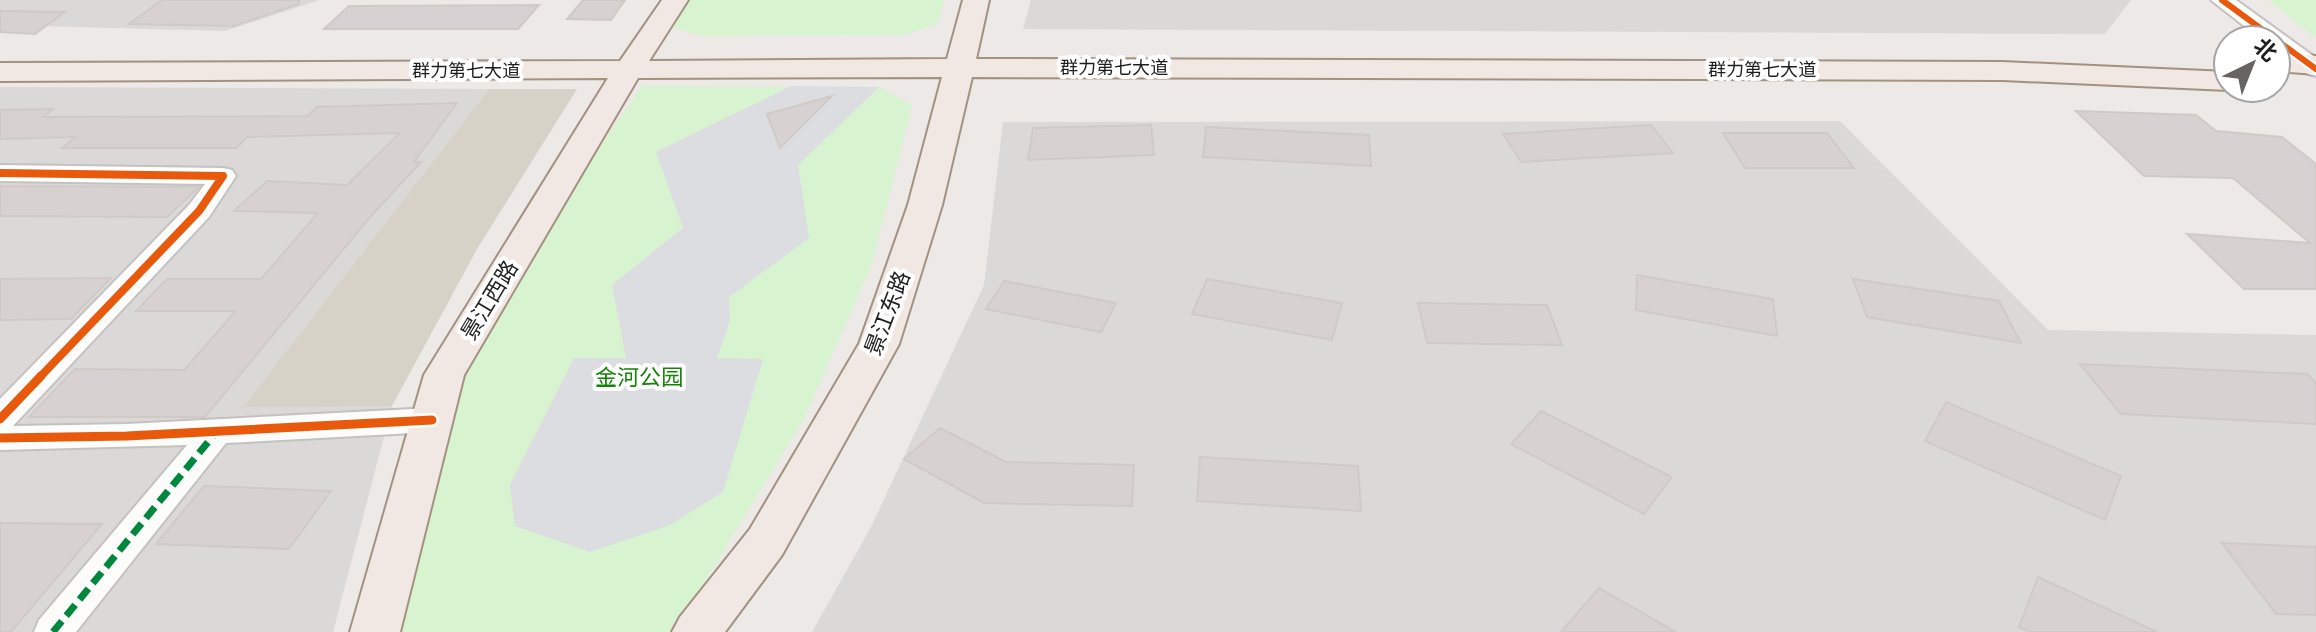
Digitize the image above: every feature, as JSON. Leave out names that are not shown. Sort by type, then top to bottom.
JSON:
[{"type":"main road","name":"景江西路","points":[[375,632],[444,375],[634,61],[675,0]]},
{"type":"main road","name":"景江东路","points":[[697,632],[766,542],[879,344],[925,205],[976,0]]},
{"type":"main road","name":"群力第七大道","points":[[0,52],[634,61]]},
{"type":"main road","name":"群力第七大道","points":[[0,72],[634,61],[1974,53],[2212,60]]},
{"type":"main road","name":"群力第七大道","points":[[962,60],[2003,71],[2212,80]]},
{"type":"main road","points":[[2292,68],[2313,76]]},
{"type":"main road","points":[[2292,80],[2313,76]]},
{"type":"street","points":[[2197,0],[2228,24]]},
{"type":"street","points":[[2222,0],[2313,76]]},
{"type":"street","points":[[0,173],[223,176],[199,211],[0,419]]},
{"type":"street","points":[[0,438],[432,420]]},
{"type":"street","points":[[53,632],[217,431]]},
{"type":"shaded area","points":[[0,0],[319,0],[225,31],[0,25]]},
{"type":"shaded area","points":[[1031,0],[2131,0],[2105,34],[1023,29]]},
{"type":"shaded area","points":[[791,86],[879,87],[798,165],[809,238],[729,297],[730,321],[717,358],[763,359],[723,492],[670,525],[590,552],[515,526],[510,485],[574,358],[626,358],[612,285],[683,228],[656,152]]},
{"type":"shaded area","points":[[0,87],[489,89],[244,406],[392,406],[333,632],[0,632]]},
{"type":"shaded area","points":[[489,89],[577,89],[477,249],[392,406],[243,407]]},
{"type":"shaded area","points":[[1840,121],[2048,330],[2316,335],[2316,632],[812,632],[871,527],[984,285],[1003,122]]},
{"type":"green space","points":[[689,0],[945,0],[937,24],[905,35],[701,36],[672,26]]},
{"type":"green space","points":[[2268,0],[2316,0],[2316,38]]},
{"type":"green space","name":"金河公园","points":[[642,86],[879,87],[912,105],[872,264],[804,419],[674,632],[402,632],[412,559],[455,379],[501,288]]},
{"type":"building","points":[[162,0],[299,0],[299,4],[234,26],[129,24]]},
{"type":"building","points":[[583,0],[625,0],[611,20],[567,19]]},
{"type":"building","points":[[539,5],[518,29],[324,29],[349,6]]},
{"type":"building","points":[[0,11],[65,12],[35,34],[0,32]]},
{"type":"building","points":[[832,96],[780,148],[767,114]]},
{"type":"building","points":[[457,103],[414,162],[421,162],[371,216],[205,417],[29,417],[75,369],[184,370],[236,311],[136,311],[167,279],[261,279],[318,213],[234,211],[267,181],[347,185],[400,133],[247,137],[236,148],[62,148],[76,137],[0,139],[0,110],[53,109],[43,117],[308,116],[317,107]]},
{"type":"building","points":[[2076,111],[2196,115],[2216,131],[2282,137],[2316,164],[2316,289],[2244,289],[2187,234],[2310,243],[2233,178],[2144,176]]},
{"type":"building","points":[[1151,125],[1154,155],[1028,160],[1033,128]]},
{"type":"building","points":[[1651,125],[1673,153],[1521,162],[1503,134]]},
{"type":"building","points":[[1206,127],[1369,135],[1371,166],[1203,157]]},
{"type":"building","points":[[1723,133],[1827,133],[1854,168],[1745,168]]},
{"type":"building","points":[[0,186],[199,187],[167,217],[0,216]]},
{"type":"building","points":[[1637,275],[1773,299],[1777,336],[1636,310]]},
{"type":"building","points":[[111,278],[71,319],[0,320],[0,279]]},
{"type":"building","points":[[1207,279],[1342,303],[1332,340],[1192,314]]},
{"type":"building","points":[[1853,279],[1999,301],[2021,343],[1867,317]]},
{"type":"building","points":[[1004,281],[1116,303],[1101,332],[986,309]]},
{"type":"building","points":[[1418,303],[1547,305],[1562,345],[1427,343]]},
{"type":"building","points":[[2080,364],[2307,374],[2316,383],[2316,424],[2121,414]]},
{"type":"building","points":[[1946,402],[2121,476],[2105,520],[1925,441]]},
{"type":"building","points":[[1541,411],[1672,477],[1644,514],[1511,444]]},
{"type":"building","points":[[940,428],[1006,462],[1134,465],[1132,506],[984,503],[904,459]]},
{"type":"building","points":[[1200,457],[1358,466],[1361,511],[1197,501]]},
{"type":"building","points":[[204,486],[331,491],[289,549],[156,544]]},
{"type":"building","points":[[0,523],[102,524],[11,632],[0,632]]},
{"type":"building","points":[[2222,543],[2316,547],[2316,615],[2276,614]]},
{"type":"building","points":[[2038,577],[2157,632],[2030,632],[2019,627]]},
{"type":"building","points":[[1599,588],[1676,632],[1561,632]]},
{"type":"marked path","points":[[53,632],[217,431]]},
{"type":"cycle path","points":[[2222,0],[2316,69]]},
{"type":"cycle path","points":[[0,173],[223,176],[199,211],[0,419]]},
{"type":"cycle path","points":[[0,438],[127,436],[432,420]]}]
